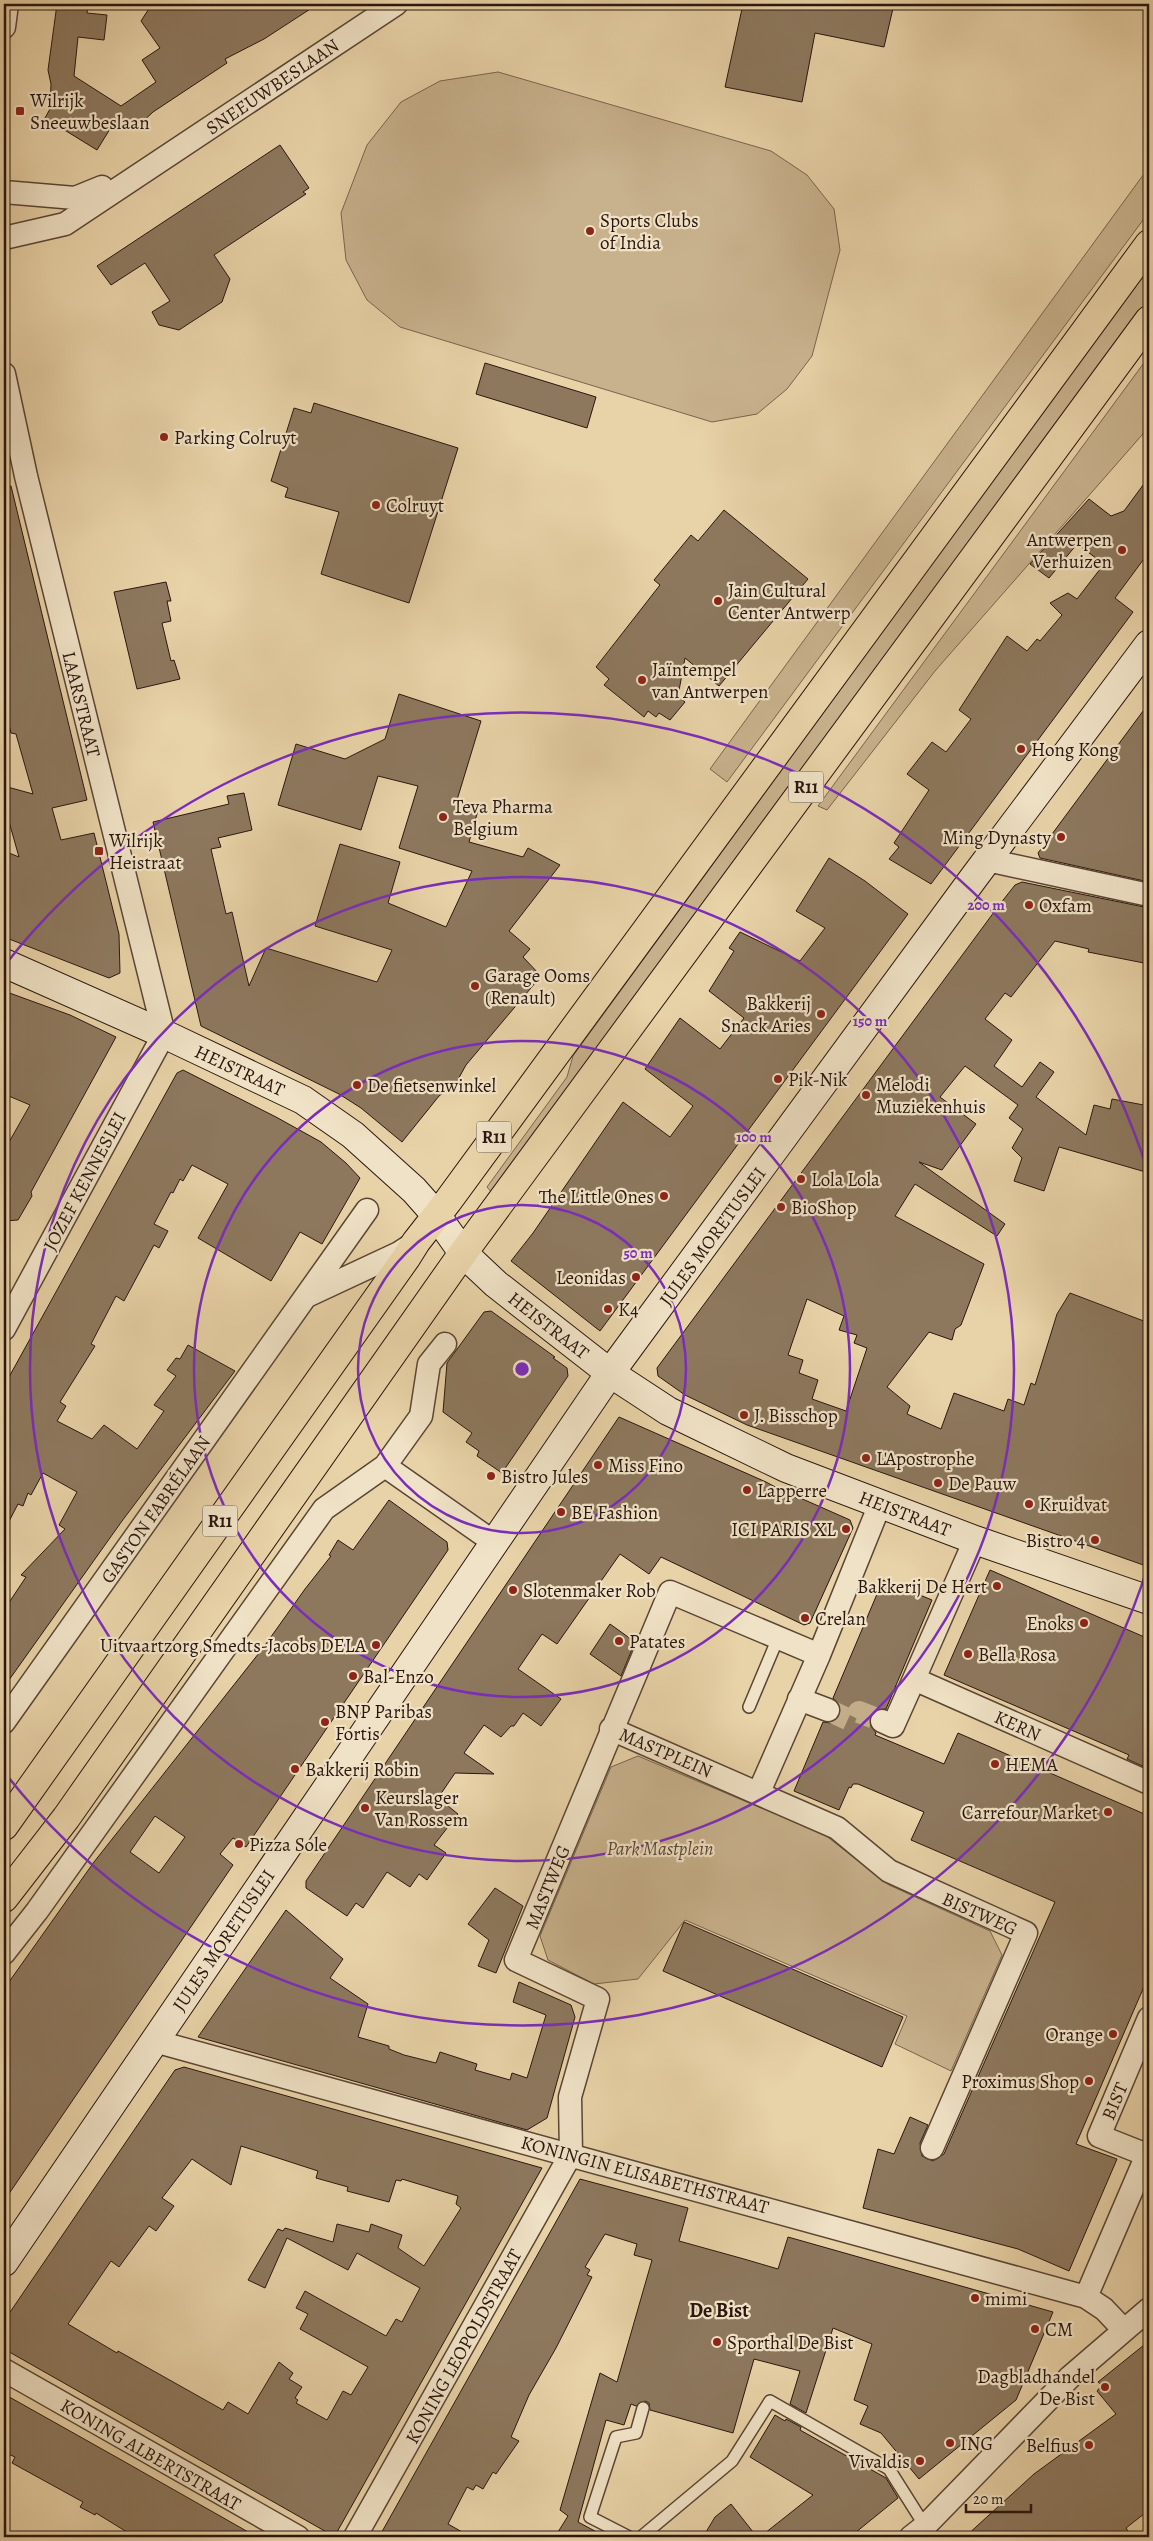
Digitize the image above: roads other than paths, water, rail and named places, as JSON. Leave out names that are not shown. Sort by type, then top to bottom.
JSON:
[{"type":"highway","name":"R11","points":[[4,1826],[416,1242],[437,1216],[1149,244]]},
{"type":"highway","name":"R11","points":[[4,1898],[71,1810],[464,1253],[1149,320]]},
{"type":"street","points":[[4,28],[7,4]]},
{"type":"street","name":"SNEEUWBESLAAN","points":[[4,238],[65,224],[396,4]]},
{"type":"street","name":"SNEEUWBESLAAN","points":[[4,192],[75,198],[147,169]]},
{"type":"street","name":"LAARSTRAAT","points":[[4,374],[26,476],[164,1034]]},
{"type":"street","name":"JULES MORETUSLEI","points":[[4,2262],[610,1373],[987,860],[1149,644]]},
{"type":"street","points":[[987,860],[1149,895]]},
{"type":"street","name":"HEISTRAAT","points":[[4,963],[164,1034],[303,1100],[353,1135],[414,1190],[437,1216],[464,1253],[496,1284],[610,1373],[668,1411],[786,1468],[976,1540],[1149,1600]]},
{"type":"street","name":"JOZEF KENNESLEI","points":[[4,1329],[164,1034]]},
{"type":"street","name":"GASTON FABRÉLAAN","points":[[4,1722],[367,1210]]},
{"type":"street","name":"GASTON FABRÉLAAN","points":[[306,1296],[416,1242]]},
{"type":"street","points":[[4,1952],[37,1911],[324,1509],[385,1466],[421,1416],[429,1364],[445,1344]]},
{"type":"street","points":[[385,1466],[494,1543]]},
{"type":"street","points":[[759,1792],[819,1655],[880,1504]]},
{"type":"street","points":[[882,1721],[893,1726],[976,1540]]},
{"type":"street","name":"MASTPLEIN","points":[[759,1792],[611,1729],[670,1592],[819,1655]]},
{"type":"street","name":"KERN","points":[[914,1679],[1149,1783]]},
{"type":"street","points":[[799,1699],[828,1710]]},
{"type":"street","name":"MASTWEG","points":[[571,2154],[570,2096],[598,1999],[516,1960],[611,1729]]},
{"type":"street","name":"BISTWEG","points":[[759,1792],[838,1828],[889,1871],[1026,1933],[932,2148]]},
{"type":"street","name":"BIST","points":[[1086,2297],[1148,2153],[1099,2136],[1149,2018]]},
{"type":"street","name":"KONINGIN ELISABETHSTRAAT","points":[[154,2041],[1086,2297],[1104,2309],[1124,2330]]},
{"type":"street","name":"KONING LEOPOLDSTRAAT","points":[[355,2537],[571,2154]]},
{"type":"street","points":[[923,2533],[1070,2376],[1149,2309]]},
{"type":"street","name":"KONING ALBERTSTRAAT","points":[[4,2370],[298,2537]]},
{"type":"lane","points":[[748,1707],[778,1638]]},
{"type":"lane","points":[[641,2537],[732,2461],[770,2401],[889,2469],[923,2533]]},
{"type":"lane","points":[[629,2537],[590,2516],[616,2436],[636,2433],[643,2408]]},
{"type":"tunnel","points":[[828,1710],[854,1722],[859,1712],[882,1721]]},
{"type":"place","name":"Wilrijk Sneeuwbeslaan","points":[[20,111]]},
{"type":"place","name":"Sports Clubs of India","points":[[590,231]]},
{"type":"place","name":"Parking Colruyt","points":[[164,437]]},
{"type":"place","name":"Colruyt","points":[[376,505]]},
{"type":"place","name":"Antwerpen Verhuizen","points":[[1122,550]]},
{"type":"place","name":"Jain Cultural Center Antwerp","points":[[718,601]]},
{"type":"place","name":"Jaïntempel van Antwerpen","points":[[642,680]]},
{"type":"place","name":"Hong Kong","points":[[1021,749]]},
{"type":"place","name":"Teva Pharma Belgium","points":[[443,817]]},
{"type":"place","name":"Ming Dynasty","points":[[1061,837]]},
{"type":"place","name":"Wilrijk Heistraat","points":[[99,851]]},
{"type":"place","name":"Oxfam","points":[[1029,905]]},
{"type":"place","name":"Garage Ooms (Renault)","points":[[475,986]]},
{"type":"place","name":"Bakkerij Snack Aries","points":[[821,1014]]},
{"type":"place","name":"Pik-Nik","points":[[778,1079]]},
{"type":"place","name":"De fietsenwinkel","points":[[357,1085]]},
{"type":"place","name":"Melodi Muziekenhuis","points":[[866,1095]]},
{"type":"place","name":"Lola Lola","points":[[801,1179]]},
{"type":"place","name":"The Little Ones","points":[[664,1196]]},
{"type":"place","name":"BioShop","points":[[781,1207]]},
{"type":"place","name":"Leonidas","points":[[636,1277]]},
{"type":"place","name":"K4","points":[[608,1309]]},
{"type":"place","name":"J. Bisschop","points":[[744,1415]]},
{"type":"place","name":"L'Apostrophe","points":[[866,1458]]},
{"type":"place","name":"Miss Fino","points":[[598,1465]]},
{"type":"place","name":"Bistro Jules","points":[[491,1476]]},
{"type":"place","name":"De Pauw","points":[[938,1483]]},
{"type":"place","name":"Lapperre","points":[[747,1490]]},
{"type":"place","name":"Kruidvat","points":[[1029,1504]]},
{"type":"place","name":"BE Fashion","points":[[561,1512]]},
{"type":"place","name":"ICI PARIS XL","points":[[846,1529]]},
{"type":"place","name":"Bistro 4","points":[[1095,1540]]},
{"type":"place","name":"Bakkerij De Hert","points":[[997,1586]]},
{"type":"place","name":"Slotenmaker Rob","points":[[513,1590]]},
{"type":"place","name":"Crelan","points":[[805,1618]]},
{"type":"place","name":"Enoks","points":[[1084,1623]]},
{"type":"place","name":"Patates","points":[[619,1641]]},
{"type":"place","name":"Uitvaartzorg Smedts-Jacobs DELA","points":[[376,1645]]},
{"type":"place","name":"Bella Rosa","points":[[968,1654]]},
{"type":"place","name":"Bal-Enzo","points":[[353,1676]]},
{"type":"place","name":"BNP Paribas Fortis","points":[[325,1722]]},
{"type":"place","name":"HEMA","points":[[995,1764]]},
{"type":"place","name":"Bakkerij Robin","points":[[295,1769]]},
{"type":"place","name":"Keurslager Van Rossem","points":[[365,1808]]},
{"type":"place","name":"Carrefour Market","points":[[1108,1812]]},
{"type":"place","name":"Pizza Sole","points":[[239,1844]]},
{"type":"place","name":"Orange","points":[[1113,2034]]},
{"type":"place","name":"Proximus Shop","points":[[1089,2081]]},
{"type":"place","name":"mimi","points":[[975,2298]]},
{"type":"place","name":"CM","points":[[1035,2329]]},
{"type":"place","name":"Sporthal De Bist","points":[[717,2342]]},
{"type":"place","name":"Dagbladhandel De Bist","points":[[1105,2387]]},
{"type":"place","name":"ING","points":[[950,2443]]},
{"type":"place","name":"Belfius","points":[[1089,2445]]},
{"type":"place","name":"Vivaldis","points":[[920,2461]]},
{"type":"district","name":"De Bist","points":[[719,2310]]},
{"type":"park label","name":"Park Mastplein","points":[[660,1848]]}]
